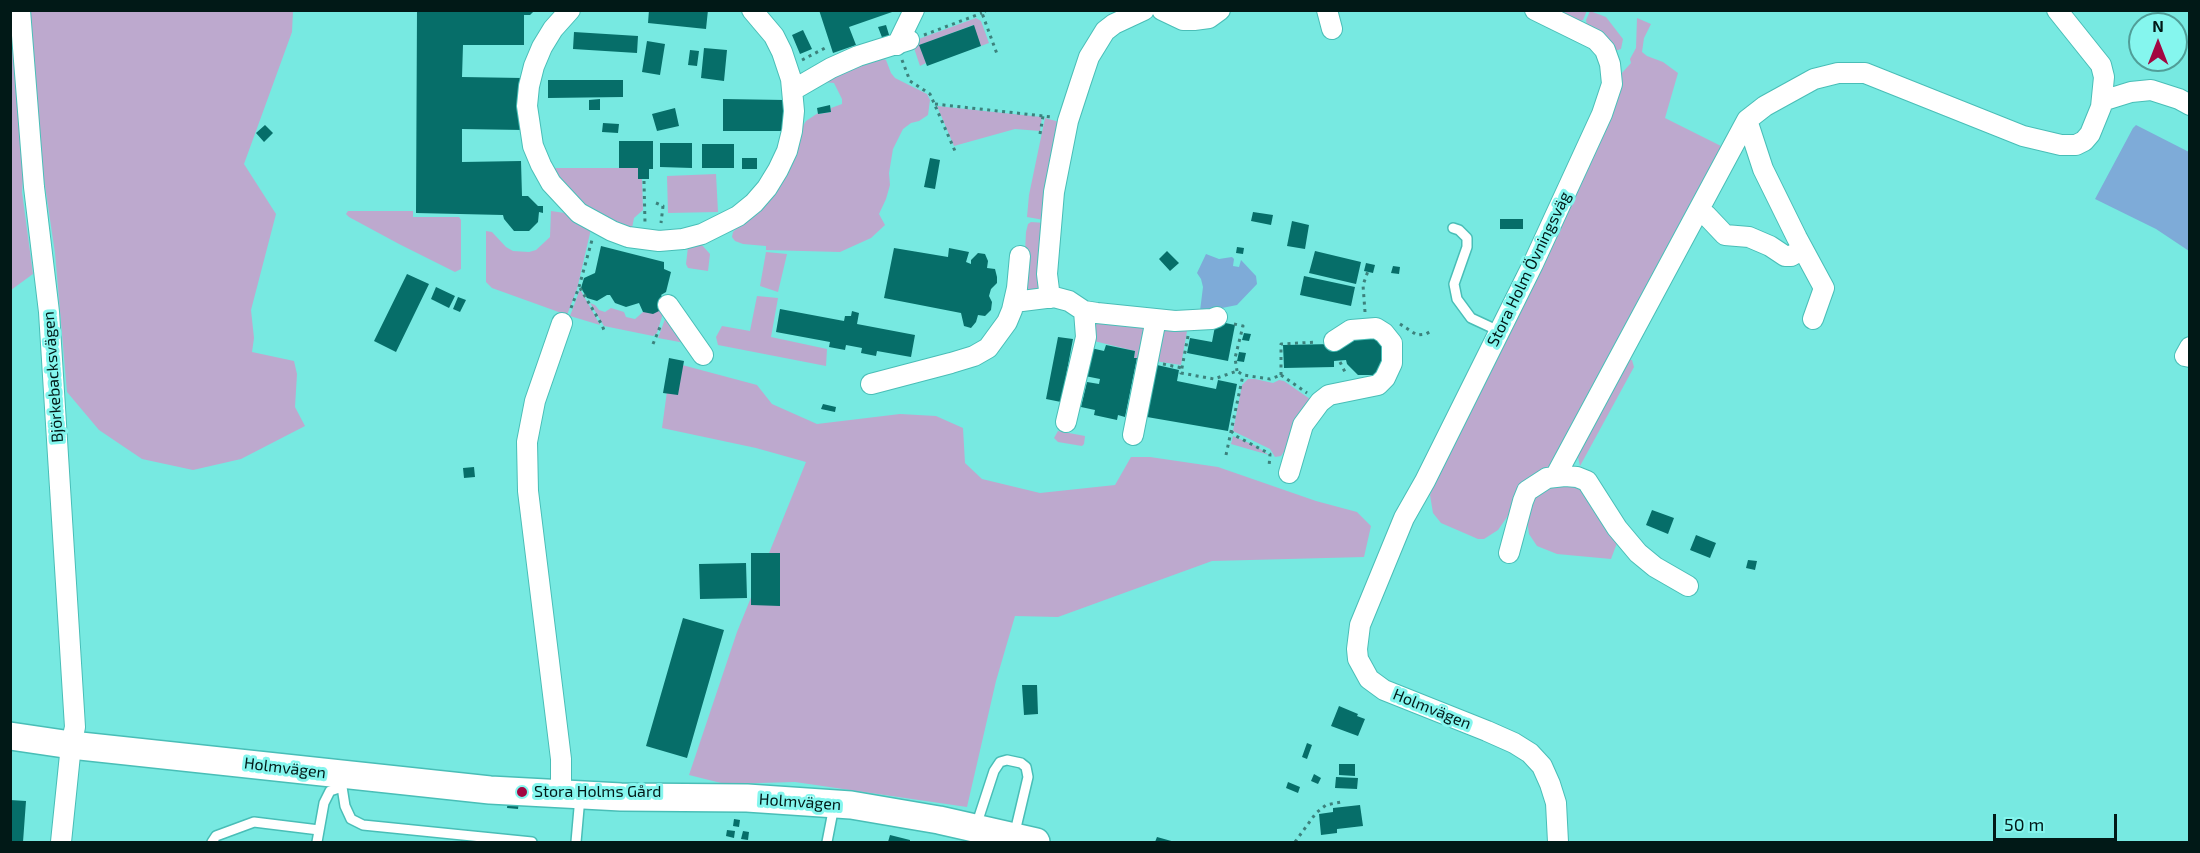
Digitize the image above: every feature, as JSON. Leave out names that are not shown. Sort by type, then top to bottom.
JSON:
[{"type":"street","name":"Björkebacksvägen","points":[[20,10],[34,187],[49,312],[75,727],[71,745],[61,843]]},
{"type":"street","points":[[570,10],[553,29],[534,66],[527,106],[533,146],[540,165],[551,183],[579,213],[596,224],[620,234],[652,240],[683,239],[720,227],[754,203],[773,179],[787,152],[793,121],[793,90],[788,68],[774,36],[752,10]]},
{"type":"street","points":[[793,90],[831,68],[858,56],[903,42],[914,10]]},
{"type":"street","points":[[1050,298],[1047,274],[1050,221],[1068,121],[1089,57],[1100,37],[1111,26],[1144,10]]},
{"type":"street","points":[[1162,10],[1183,20],[1209,18],[1220,10]]},
{"type":"street","name":"Stora Holm Övningsväg","points":[[1389,555],[1404,518],[1500,331],[1593,134],[1612,84],[1612,75],[1605,50],[1596,40],[1535,10]]},
{"type":"street","points":[[1555,477],[1747,120],[1765,106],[1814,79],[1838,73],[1865,73],[2023,136],[2061,145],[2076,145],[2090,134],[2102,101],[2104,77],[2101,65],[2057,10]]},
{"type":"street","points":[[2102,101],[2131,92],[2151,90],[2190,105]]},
{"type":"street","points":[[1747,120],[1764,169],[1824,288],[1813,319]]},
{"type":"street","points":[[1698,211],[1706,215],[1725,235],[1749,237],[1770,246],[1785,256],[1791,256],[1803,249]]},
{"type":"street","points":[[871,384],[974,356],[987,348],[1007,322],[1014,302],[1020,256]]},
{"type":"street","points":[[1014,302],[1050,298],[1069,302],[1084,311],[1190,321],[1218,317]]},
{"type":"street","points":[[668,305],[703,355]]},
{"type":"street","points":[[1066,422],[1086,336],[1084,311]]},
{"type":"street","points":[[1133,435],[1156,319]]},
{"type":"street","points":[[565,320],[536,401],[526,442],[528,491],[561,759],[570,795]]},
{"type":"street","points":[[1289,473],[1303,425],[1320,402],[1329,395],[1378,385],[1385,378],[1392,363],[1393,349],[1389,338],[1374,330],[1351,330],[1334,341]]},
{"type":"street","points":[[2190,347],[2185,356],[2190,357]]},
{"type":"street","points":[[1509,553],[1522,501],[1527,492],[1548,478],[1577,477],[1587,481],[1628,543],[1655,567],[1688,586]]},
{"type":"street","name":"Holmvägen","points":[[1389,555],[1360,625],[1357,649],[1362,668],[1369,679],[1384,690],[1505,739],[1530,753],[1542,766],[1556,802],[1558,843]]},
{"type":"street","name":"Holmvägen","points":[[10,736],[342,781],[570,795],[747,798],[834,804],[892,811],[1025,840]]},
{"type":"lane","points":[[1453,228],[1460,230],[1467,238],[1467,247],[1454,284],[1457,299],[1471,318],[1500,331]]},
{"type":"lane","points":[[976,828],[994,771],[1000,762],[1007,760],[1021,763],[1026,767],[1028,777],[1025,840]]},
{"type":"lane","points":[[317,843],[324,802],[330,791],[342,781]]},
{"type":"lane","points":[[342,781],[345,806],[351,819],[363,825],[532,843]]},
{"type":"lane","points":[[570,795],[576,843]]},
{"type":"lane","points":[[827,843],[834,804]]},
{"type":"lane","points":[[212,843],[216,836],[254,822],[319,830]]},
{"type":"path","points":[[955,152],[930,94],[910,81],[903,42],[982,14],[987,10]]},
{"type":"path","points":[[982,14],[997,54]]},
{"type":"path","points":[[788,68],[827,47]]},
{"type":"path","points":[[935,104],[1068,121]]},
{"type":"path","points":[[1040,134],[1043,116]]},
{"type":"path","points":[[644,181],[652,240]]},
{"type":"path","points":[[652,240],[663,206],[656,203]]},
{"type":"path","points":[[565,320],[579,287],[596,224]]},
{"type":"path","points":[[1368,271],[1363,285],[1374,330],[1399,324],[1417,334],[1426,334],[1434,330]]},
{"type":"path","points":[[579,287],[605,333]]},
{"type":"path","points":[[1218,317],[1243,326],[1235,358],[1237,371],[1243,375],[1270,379],[1281,375]]},
{"type":"path","points":[[1190,321],[1181,373],[1214,378],[1237,371]]},
{"type":"path","points":[[1281,375],[1281,344],[1334,341]]},
{"type":"path","points":[[1226,455],[1243,375]]},
{"type":"path","points":[[1281,375],[1320,402]]},
{"type":"path","points":[[1231,431],[1270,454],[1269,467]]},
{"type":"path","points":[[1295,843],[1316,813],[1326,804],[1341,802]]},
{"type":"shaded area","points":[[11,11],[293,11],[292,32],[244,164],[276,214],[251,310],[254,338],[252,352],[294,361],[297,374],[295,407],[305,426],[241,459],[193,470],[142,459],[99,430],[67,392],[55,253],[44,179],[24,167],[22,192],[33,274],[11,290]]},
{"type":"shaded area","points":[[1554,11],[1586,11],[1586,13],[1583,20],[1578,22]]},
{"type":"shaded area","points":[[1590,11],[1606,17],[1623,39],[1621,49],[1615,51],[1587,26],[1586,20]]},
{"type":"shaded area","points":[[976,18],[981,21],[989,43],[981,46],[973,25],[920,45],[926,63],[920,66],[913,43],[916,40]]},
{"type":"shaded area","points":[[1637,18],[1651,24],[1644,38],[1642,52],[1663,62],[1678,73],[1665,118],[1721,146],[1675,240],[1557,456],[1498,530],[1484,539],[1478,539],[1441,523],[1433,513],[1430,495],[1621,74],[1631,63],[1630,59],[1636,48]]},
{"type":"shaded area","points":[[882,58],[886,60],[895,78],[927,94],[930,100],[928,115],[903,129],[893,149],[889,173],[890,185],[879,214],[885,225],[871,238],[840,252],[766,250],[766,246],[735,241],[732,237],[733,232],[741,224],[806,121],[818,113],[831,112],[831,108],[842,104],[834,83],[822,82],[841,69]]},
{"type":"shaded area","points":[[937,106],[1042,117],[1040,131],[1015,129],[954,146]]},
{"type":"shaded area","points":[[1045,118],[1063,123],[1044,220],[1027,217],[1029,195]]},
{"type":"shaded area","points":[[553,168],[638,168],[638,178],[642,179],[643,210],[634,218],[632,228],[613,222],[584,205],[559,179]]},
{"type":"shaded area","points":[[716,174],[718,212],[668,213],[667,176]]},
{"type":"shaded area","points":[[348,211],[413,211],[413,217],[459,217],[461,220],[461,269],[455,272],[399,244],[349,217],[346,214]]},
{"type":"shaded area","points":[[551,211],[572,214],[591,229],[577,289],[567,315],[492,288],[486,282],[486,231],[492,232],[513,251],[536,250],[550,237]]},
{"type":"shaded area","points":[[1031,222],[1045,223],[1042,293],[1023,293],[1026,232]]},
{"type":"shaded area","points":[[701,244],[710,254],[708,271],[688,268],[686,264],[688,247]]},
{"type":"shaded area","points":[[766,252],[787,254],[778,292],[760,286]]},
{"type":"shaded area","points":[[580,289],[600,325],[570,316]]},
{"type":"shaded area","points":[[757,296],[778,298],[771,337],[827,349],[826,366],[718,345],[716,337],[722,326],[750,331]]},
{"type":"shaded area","points":[[590,303],[599,310],[605,312],[611,308],[624,312],[626,317],[635,319],[643,312],[661,310],[663,313],[657,333],[653,336],[604,326]]},
{"type":"shaded area","points":[[668,311],[685,343],[658,338]]},
{"type":"shaded area","points":[[1090,319],[1146,326],[1140,381],[1133,380],[1137,359],[1134,358],[1135,351],[1094,341]]},
{"type":"shaded area","points":[[1167,326],[1187,331],[1181,365],[1154,361],[1157,338]]},
{"type":"shaded area","points":[[1629,360],[1632,360],[1634,367],[1580,466],[1579,448]]},
{"type":"shaded area","points":[[671,362],[757,385],[772,404],[817,424],[900,414],[936,416],[963,428],[965,463],[982,479],[1040,493],[1115,485],[1131,457],[1150,457],[1218,467],[1316,501],[1357,512],[1371,526],[1364,557],[1212,561],[1058,617],[1015,616],[996,681],[967,807],[795,782],[725,784],[689,775],[737,632],[806,462],[756,448],[662,428]]},
{"type":"shaded area","points":[[1248,379],[1273,383],[1279,380],[1284,381],[1310,399],[1281,456],[1275,457],[1270,449],[1233,431],[1242,385]]},
{"type":"shaded area","points":[[1058,431],[1085,436],[1084,444],[1082,446],[1058,442],[1054,438]]},
{"type":"shaded area","points":[[1233,436],[1256,446],[1269,455],[1231,444]]},
{"type":"shaded area","points":[[1563,483],[1581,489],[1617,543],[1611,559],[1557,554],[1537,546],[1529,534],[1527,520],[1535,495],[1540,490]]},
{"type":"water","points":[[2136,125],[2189,152],[2189,251],[2156,229],[2095,199]]},
{"type":"water","points":[[1206,254],[1219,259],[1232,257],[1233,266],[1239,267],[1241,260],[1256,276],[1257,284],[1237,305],[1213,307],[1212,311],[1200,311],[1203,287],[1197,273]]},
{"type":"building","points":[[417,10],[535,10],[530,15],[524,15],[524,45],[463,45],[462,77],[522,78],[523,130],[462,129],[462,162],[521,161],[522,196],[528,196],[538,206],[543,206],[543,213],[539,212],[538,222],[529,231],[514,231],[503,215],[416,213]]},
{"type":"building","points":[[649,10],[708,10],[706,29],[648,23]]},
{"type":"building","points":[[819,10],[895,11],[849,27],[856,45],[833,53]]},
{"type":"building","points":[[886,25],[890,38],[883,40],[878,27]]},
{"type":"building","points":[[974,25],[981,46],[927,66],[919,45]]},
{"type":"building","points":[[803,30],[812,49],[800,54],[792,35]]},
{"type":"building","points":[[574,32],[638,36],[637,53],[573,49]]},
{"type":"building","points":[[647,41],[665,44],[660,75],[642,72]]},
{"type":"building","points":[[704,48],[727,50],[724,81],[701,78]]},
{"type":"building","points":[[690,50],[699,51],[697,66],[688,65]]},
{"type":"building","points":[[548,80],[623,80],[623,97],[548,98]]},
{"type":"building","points":[[600,99],[600,110],[589,110],[589,100]]},
{"type":"building","points":[[723,99],[785,100],[784,131],[723,131]]},
{"type":"building","points":[[830,105],[831,112],[818,114],[817,108]]},
{"type":"building","points":[[675,108],[679,126],[657,131],[652,114]]},
{"type":"building","points":[[603,123],[619,124],[618,133],[602,132]]},
{"type":"building","points":[[265,125],[273,133],[264,142],[256,133]]},
{"type":"building","points":[[619,141],[653,141],[653,169],[649,169],[649,179],[638,179],[638,168],[619,168]]},
{"type":"building","points":[[660,143],[692,143],[692,168],[660,167]]},
{"type":"building","points":[[702,144],[734,144],[734,168],[702,168]]},
{"type":"building","points":[[742,158],[757,158],[757,169],[742,169]]},
{"type":"building","points":[[930,158],[940,160],[935,189],[924,187]]},
{"type":"building","points":[[1253,212],[1273,215],[1271,225],[1251,221]]},
{"type":"building","points":[[1500,219],[1523,219],[1523,229],[1500,229]]},
{"type":"building","points":[[1292,221],[1309,225],[1305,249],[1287,246]]},
{"type":"building","points":[[601,246],[664,262],[664,269],[671,272],[666,292],[661,295],[664,299],[661,310],[653,314],[643,312],[639,303],[626,307],[615,303],[610,295],[597,301],[587,298],[581,288],[584,278],[595,273]]},
{"type":"building","points":[[1237,247],[1244,248],[1243,254],[1236,253]]},
{"type":"building","points":[[894,248],[948,257],[949,248],[969,252],[966,262],[971,264],[971,260],[978,253],[985,254],[988,261],[987,268],[995,269],[997,277],[997,283],[991,289],[989,296],[992,302],[991,310],[985,316],[978,315],[971,328],[964,326],[961,313],[884,298]]},
{"type":"building","points":[[1167,251],[1179,263],[1170,271],[1159,259]]},
{"type":"building","points":[[1315,251],[1361,262],[1356,284],[1309,273]]},
{"type":"building","points":[[1366,263],[1375,265],[1373,273],[1364,271]]},
{"type":"building","points":[[1393,266],[1400,267],[1399,274],[1391,273]]},
{"type":"building","points":[[407,274],[429,284],[396,352],[374,341]]},
{"type":"building","points":[[1304,276],[1355,287],[1351,306],[1300,295]]},
{"type":"building","points":[[436,287],[455,296],[449,308],[431,299]]},
{"type":"building","points":[[458,297],[466,300],[460,312],[453,309]]},
{"type":"building","points":[[780,309],[844,321],[845,316],[851,316],[852,311],[859,313],[857,324],[915,335],[911,357],[877,351],[876,356],[861,353],[862,348],[846,345],[845,350],[829,347],[830,342],[776,332]]},
{"type":"building","points":[[1216,321],[1235,325],[1228,361],[1187,353],[1190,338],[1212,342]]},
{"type":"building","points":[[1375,330],[1389,361],[1377,375],[1358,375],[1346,360],[1334,361],[1334,367],[1284,368],[1283,345],[1333,344],[1357,331]]},
{"type":"building","points":[[1244,333],[1251,334],[1249,341],[1242,340]]},
{"type":"building","points":[[1058,337],[1073,339],[1061,402],[1046,399]]},
{"type":"building","points":[[1106,345],[1135,351],[1134,358],[1137,358],[1125,417],[1118,415],[1117,420],[1094,415],[1095,410],[1081,407],[1087,382],[1099,384],[1100,379],[1085,376],[1091,348],[1104,351]]},
{"type":"building","points":[[1239,352],[1246,353],[1244,362],[1237,361]]},
{"type":"building","points":[[669,358],[684,361],[678,395],[663,393]]},
{"type":"building","points":[[1157,365],[1179,370],[1177,381],[1216,389],[1218,380],[1237,384],[1228,431],[1147,417]]},
{"type":"building","points":[[823,404],[836,407],[835,412],[821,409]]},
{"type":"building","points":[[474,467],[475,477],[464,478],[463,468]]},
{"type":"building","points":[[1652,510],[1674,518],[1668,534],[1646,525]]},
{"type":"building","points":[[1696,535],[1716,543],[1710,558],[1690,550]]},
{"type":"building","points":[[751,553],[780,553],[780,606],[751,605]]},
{"type":"building","points":[[1748,560],[1757,561],[1755,570],[1746,568]]},
{"type":"building","points":[[746,563],[747,598],[700,599],[699,564]]},
{"type":"building","points":[[683,618],[724,630],[687,758],[646,746]]},
{"type":"building","points":[[1022,685],[1037,685],[1038,714],[1024,715]]},
{"type":"building","points":[[1339,706],[1365,719],[1358,736],[1331,726]]},
{"type":"building","points":[[1307,743],[1312,745],[1307,759],[1302,757]]},
{"type":"building","points":[[1339,764],[1355,764],[1355,776],[1339,775]]},
{"type":"building","points":[[1314,774],[1321,778],[1318,784],[1311,781]]},
{"type":"building","points":[[1336,777],[1358,778],[1357,789],[1335,788]]},
{"type":"building","points":[[1288,782],[1300,787],[1298,793],[1286,788]]},
{"type":"building","points":[[10,800],[26,801],[23,842],[10,842]]},
{"type":"building","points":[[508,800],[519,801],[518,809],[507,808]]},
{"type":"building","points":[[1360,805],[1363,826],[1337,829],[1337,833],[1321,835],[1319,814],[1333,812],[1333,808]]},
{"type":"building","points":[[734,819],[740,820],[739,827],[733,826]]},
{"type":"building","points":[[727,830],[735,831],[734,838],[726,836]]},
{"type":"building","points":[[743,831],[749,832],[748,840],[741,839]]},
{"type":"building","points":[[890,835],[910,840],[910,842],[888,842]]},
{"type":"building","points":[[1157,837],[1175,842],[1155,842]]},
{"type":"place","name":"Stora Holms Gård","points":[[522,792]]}]
